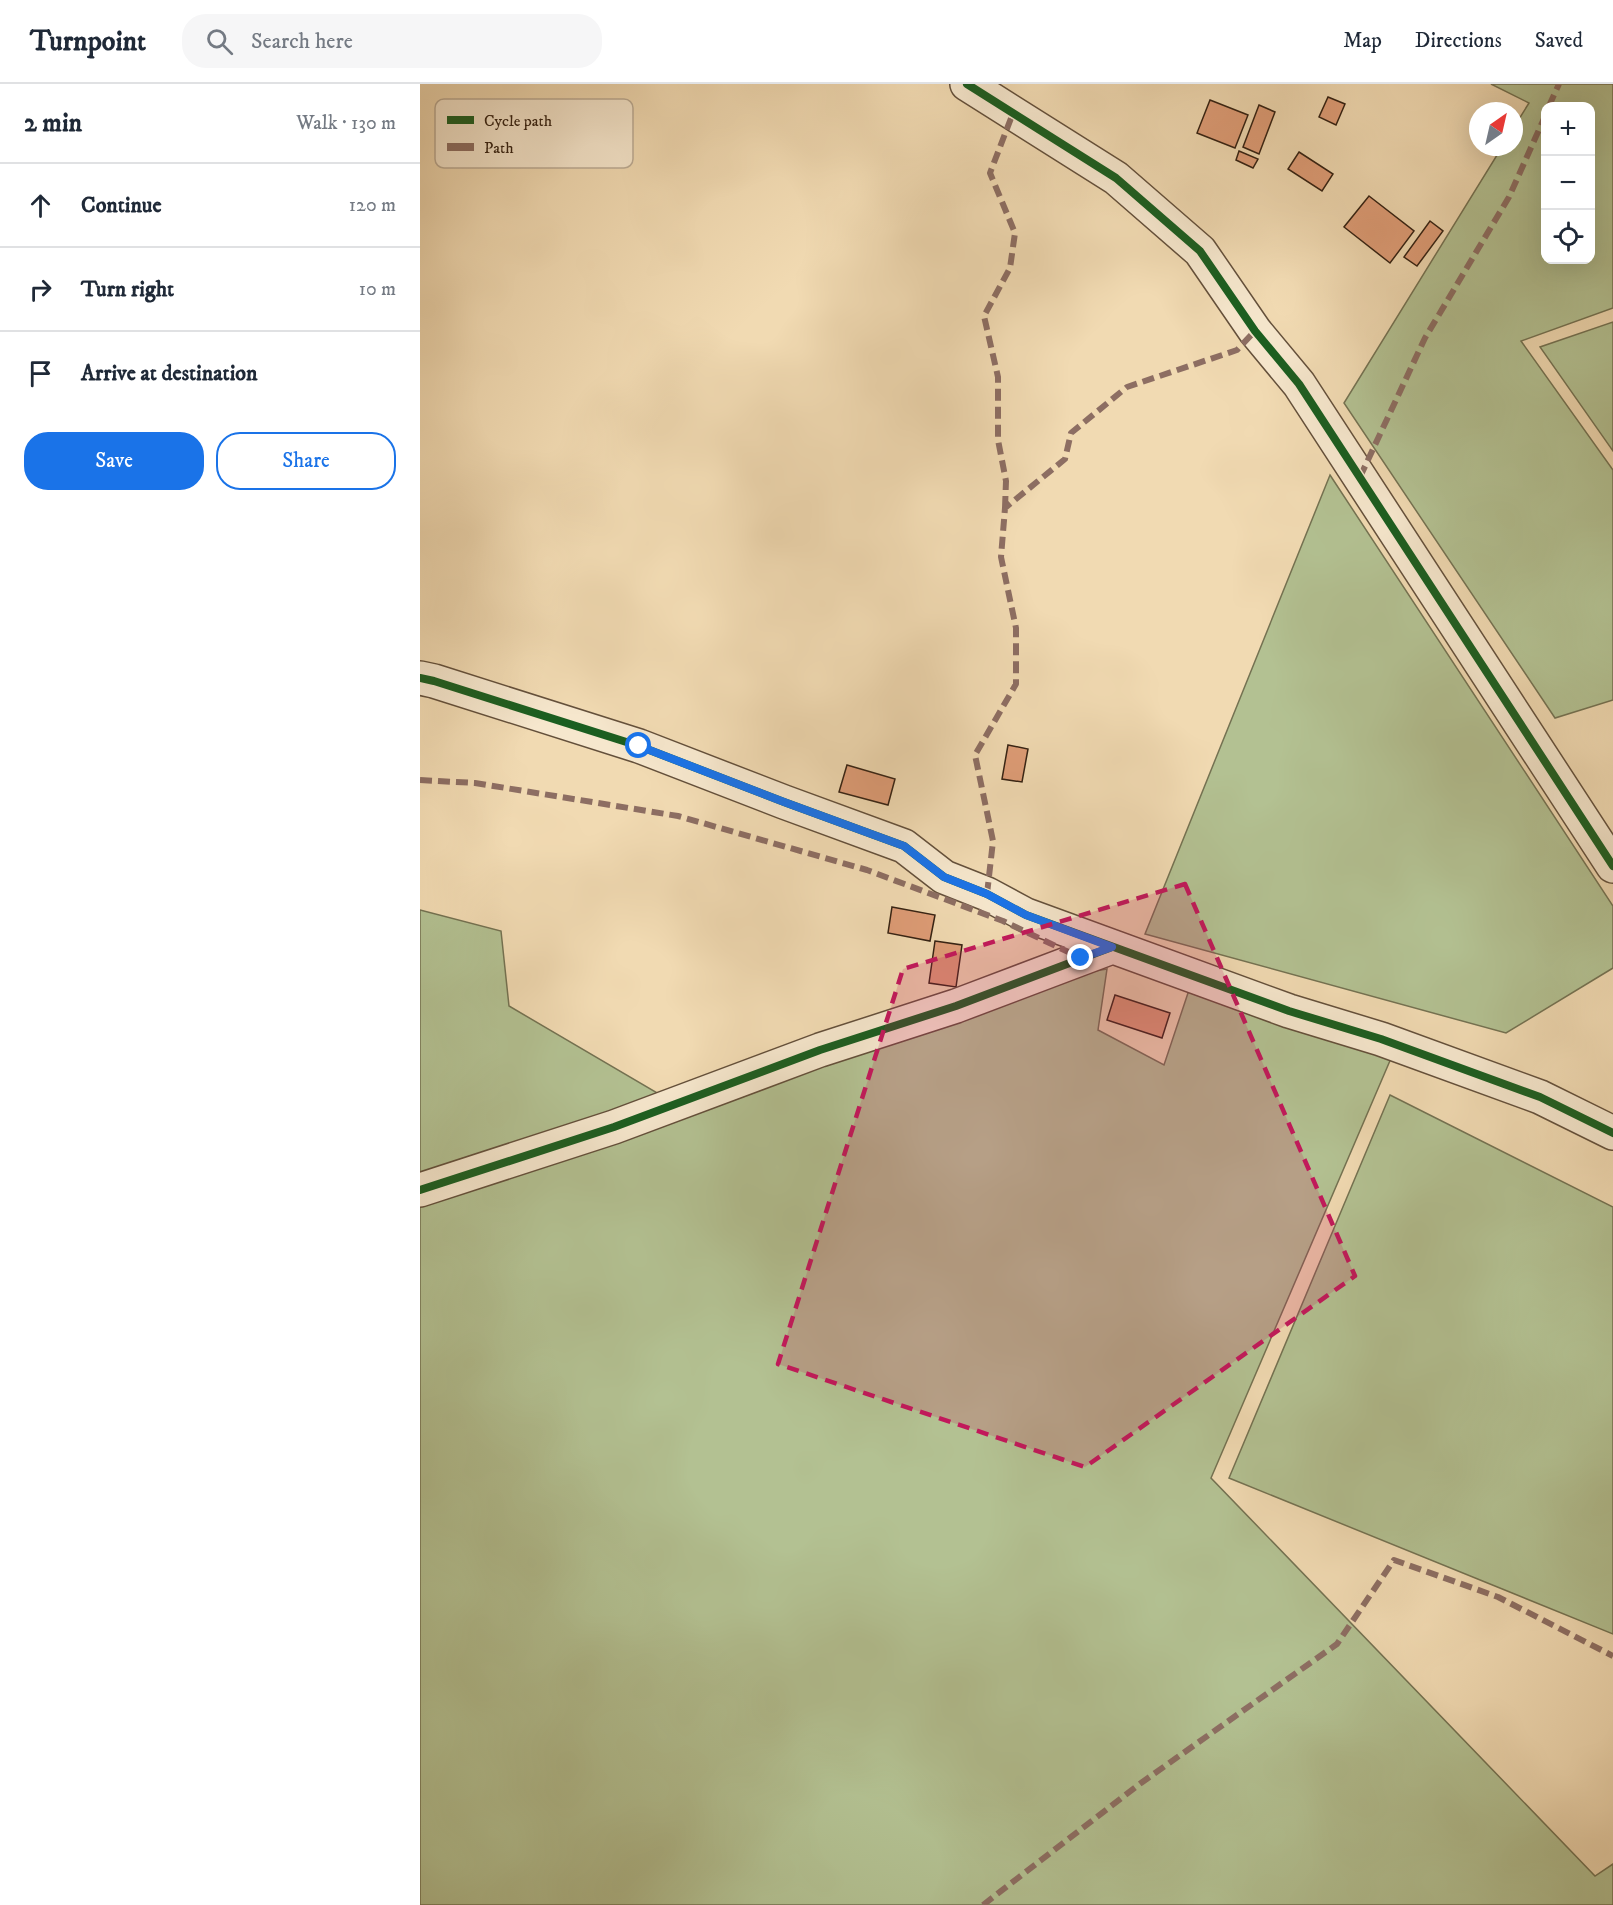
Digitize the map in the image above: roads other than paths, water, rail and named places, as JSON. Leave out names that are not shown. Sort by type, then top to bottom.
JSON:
[{"type":"street","points":[[967,84],[1116,178],[1200,251],[1255,331],[1299,384],[1613,866]]},
{"type":"street","points":[[420,678],[639,746],[904,846],[944,877],[987,894],[1026,915],[1288,1011],[1381,1039],[1540,1097],[1613,1133]]},
{"type":"street","points":[[420,1190],[614,1127],[820,1050],[956,1006],[1112,947]]}]
